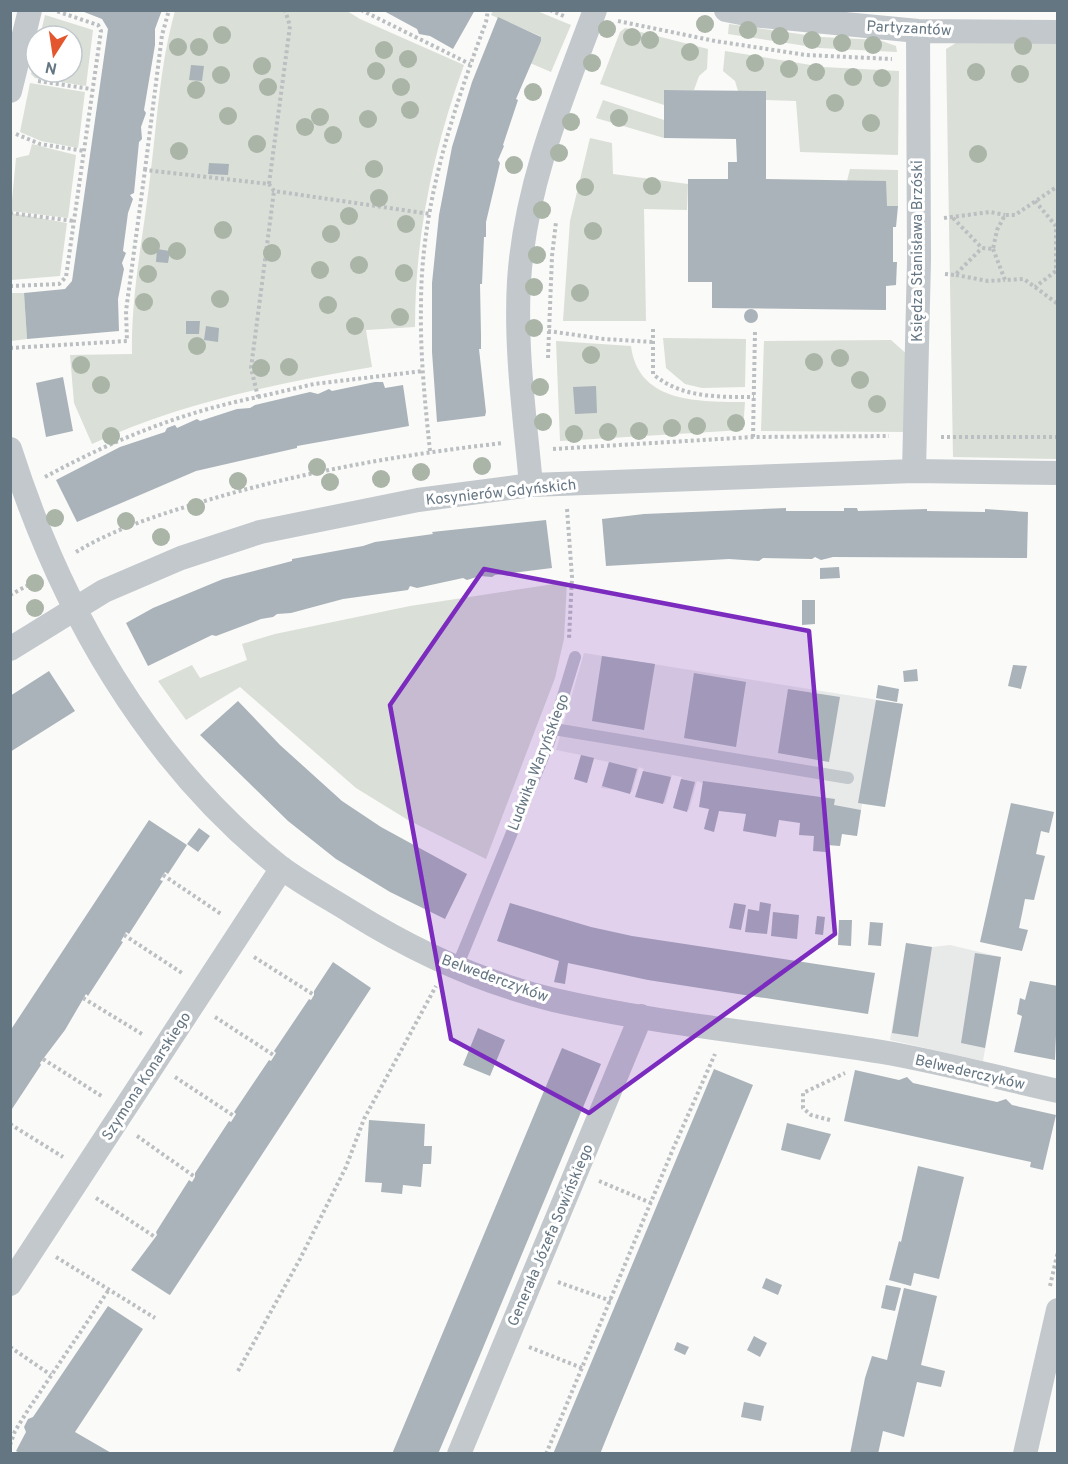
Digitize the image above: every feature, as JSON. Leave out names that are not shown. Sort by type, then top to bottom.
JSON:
[{"type":"street","points":[[15,84],[30,10]]},
{"type":"street","name":"Partyzantów","points":[[726,10],[751,15],[918,31],[1058,32]]},
{"type":"street","points":[[551,485],[527,440],[518,343],[519,280],[526,230],[541,158],[592,18]]},
{"type":"street","name":"Księdza Stanisława Brzóski","points":[[914,471],[919,273],[918,31]]},
{"type":"street","name":"Belwederczyków","points":[[10,448],[23,488],[75,609],[118,687],[157,740],[228,821],[282,868],[374,926],[457,967],[552,999],[641,1016],[882,1052],[1058,1091]]},
{"type":"street","name":"Kosynierów Gdyńskich","points":[[10,650],[104,591],[181,558],[260,532],[418,500],[551,485],[914,471],[1058,473]]},
{"type":"street","name":"Szymona Konarskiego","points":[[10,1284],[282,868]]},
{"type":"street","name":"Generała Józefa Sowińskiego","points":[[459,1454],[641,1016]]},
{"type":"street","points":[[1025,1454],[1058,1310]]},
{"type":"lane","name":"Ludwika Waryńskiego","points":[[457,967],[554,729],[575,657]]},
{"type":"lane","points":[[554,729],[848,778]]},
{"type":"path","points":[[10,286],[59,284],[66,277],[101,31],[98,25],[55,10]]},
{"type":"path","points":[[10,348],[128,341],[126,311],[162,35],[169,10]]},
{"type":"path","points":[[268,184],[290,26],[285,10]]},
{"type":"path","points":[[361,10],[470,64]]},
{"type":"path","points":[[430,451],[423,371],[421,295],[430,214],[443,147],[486,22],[488,10]]},
{"type":"path","points":[[550,10],[592,18],[598,28],[620,20],[715,41],[806,56],[917,60]]},
{"type":"path","points":[[616,31],[623,10]]},
{"type":"path","points":[[15,84],[91,89]]},
{"type":"path","points":[[16,134],[40,144],[84,151]]},
{"type":"path","points":[[145,170],[268,184],[274,191],[430,214]]},
{"type":"path","points":[[918,217],[952,218],[990,212],[1015,215],[1058,186]]},
{"type":"path","points":[[258,398],[251,368],[274,191]]},
{"type":"path","points":[[1035,201],[1056,226],[1056,271],[1035,287]]},
{"type":"path","points":[[10,213],[74,221]]},
{"type":"path","points":[[1005,215],[997,230],[993,249],[1005,280]]},
{"type":"path","points":[[548,366],[552,256],[557,216]]},
{"type":"path","points":[[952,218],[982,248],[993,249]]},
{"type":"path","points":[[955,275],[982,248]]},
{"type":"path","points":[[919,273],[955,275],[988,281],[1024,279],[1058,304]]},
{"type":"path","points":[[653,329],[653,374],[666,385],[705,397],[754,397]]},
{"type":"path","points":[[548,330],[604,339],[653,342]]},
{"type":"path","points":[[753,437],[755,331]]},
{"type":"path","points":[[23,488],[132,434],[223,404],[334,381],[423,371]]},
{"type":"path","points":[[553,449],[753,437],[1058,437]]},
{"type":"path","points":[[68,557],[85,547],[158,516],[259,484],[430,451],[527,440]]},
{"type":"path","points":[[553,441],[551,485],[572,577],[571,633],[565,655],[575,657]]},
{"type":"path","points":[[10,596],[42,577]]},
{"type":"path","points":[[163,875],[225,917]]},
{"type":"path","points":[[124,935],[186,976]]},
{"type":"path","points":[[245,951],[314,996]]},
{"type":"path","points":[[238,1371],[300,1259],[346,1167],[364,1119],[437,984]]},
{"type":"path","points":[[83,998],[146,1036]]},
{"type":"path","points":[[206,1011],[274,1056]]},
{"type":"path","points":[[546,1454],[716,1052]]},
{"type":"path","points":[[43,1059],[105,1099]]},
{"type":"path","points":[[166,1071],[234,1116]]},
{"type":"path","points":[[10,1124],[65,1158]]},
{"type":"path","points":[[128,1129],[195,1177]]},
{"type":"path","points":[[591,1178],[651,1203]]},
{"type":"path","points":[[87,1193],[155,1238]]},
{"type":"path","points":[[48,1252],[155,1318]]},
{"type":"path","points":[[573,1287],[611,1301]]},
{"type":"path","points":[[10,1445],[15,1431],[108,1291]]},
{"type":"path","points":[[520,1344],[582,1368]]},
{"type":"path","points":[[10,1347],[51,1375]]},
{"type":"highlighted area","points":[[484,569],[809,631],[835,934],[589,1113],[451,1039],[390,705]]},
{"type":"shaded area","points":[[175,11],[347,11],[360,19],[464,65],[443,129],[428,194],[418,260],[415,327],[366,330],[372,367],[229,396],[160,417],[92,444],[74,403],[70,355],[132,354],[135,291],[159,98],[165,54]]},
{"type":"shaded area","points":[[493,11],[537,11],[571,25],[551,72],[530,63],[541,41],[540,36],[491,15]]},
{"type":"shaded area","points":[[45,15],[74,24],[43,24]]},
{"type":"shaded area","points":[[729,24],[821,37],[879,40],[896,46],[897,52],[819,48],[728,34]]},
{"type":"shaded area","points":[[84,27],[93,30],[86,86],[73,84],[84,84]]},
{"type":"shaded area","points":[[625,28],[708,49],[707,69],[699,76],[694,90],[664,90],[664,105],[600,84],[620,32]]},
{"type":"shaded area","points":[[956,43],[1057,44],[1057,459],[953,457],[946,49]]},
{"type":"shaded area","points":[[725,51],[823,67],[899,71],[898,155],[800,152],[796,101],[766,100],[765,91],[738,91],[735,81],[723,71]]},
{"type":"shaded area","points":[[30,84],[85,92],[78,148],[41,141],[20,132]]},
{"type":"shaded area","points":[[603,100],[664,120],[664,138],[596,118]]},
{"type":"shaded area","points":[[590,138],[612,143],[613,174],[688,184],[687,210],[644,209],[646,321],[563,321],[570,221]]},
{"type":"shaded area","points":[[32,144],[76,155],[68,218],[11,211],[16,158],[29,155]]},
{"type":"shaded area","points":[[850,169],[898,170],[898,206],[887,206],[847,181]]},
{"type":"shaded area","points":[[11,213],[67,223],[60,276],[11,280]]},
{"type":"shaded area","points":[[10,293],[24,293],[27,339],[11,341]]},
{"type":"shaded area","points":[[663,338],[746,339],[745,387],[702,388],[685,384],[666,368]]},
{"type":"shaded area","points":[[891,340],[910,357],[907,432],[761,431],[764,341]]},
{"type":"shaded area","points":[[556,341],[631,346],[636,365],[645,379],[658,389],[691,399],[745,402],[743,430],[560,441]]},
{"type":"shaded area","points":[[567,582],[564,639],[555,678],[486,859],[408,820],[356,788],[240,687],[186,720],[158,681],[192,665],[200,678],[247,660],[242,644],[275,634],[410,606]]},
{"type":"shaded area","points":[[584,653],[903,704],[885,807],[862,804],[857,836],[830,832],[697,781],[689,810],[674,806],[682,777],[672,775],[665,803],[637,795],[644,769],[639,767],[632,792],[601,788],[609,762],[594,759],[587,783],[574,779],[581,755],[556,750]]},
{"type":"shaded area","points":[[906,943],[932,947],[950,945],[1001,957],[983,1061],[890,1040]]},
{"type":"building","points":[[79,10],[162,10],[155,29],[155,45],[144,110],[146,113],[141,127],[142,139],[139,142],[134,193],[130,195],[133,199],[128,213],[123,251],[126,253],[122,263],[124,269],[118,299],[119,331],[27,339],[24,293],[65,289],[72,281],[108,29],[102,19]]},
{"type":"building","points":[[382,10],[475,10],[453,49],[430,36],[419,34],[417,29]]},
{"type":"building","points":[[498,17],[541,37],[541,41],[516,99],[518,100],[498,160],[500,163],[486,222],[482,284],[480,284],[481,349],[479,349],[486,412],[485,416],[437,422],[432,352],[432,283],[439,215],[452,147],[472,82]]},
{"type":"building","points":[[191,65],[204,66],[202,81],[189,80]]},
{"type":"building","points":[[664,90],[766,91],[766,179],[886,181],[887,206],[898,206],[896,227],[893,227],[893,262],[897,262],[896,285],[886,286],[886,310],[712,308],[712,282],[688,282],[688,179],[728,179],[728,162],[737,162],[736,139],[664,138]]},
{"type":"building","points":[[209,163],[229,164],[228,175],[208,174]]},
{"type":"building","points":[[157,249],[170,251],[168,263],[156,262]]},
{"type":"building","points":[[751,309],[756,311],[758,316],[756,321],[751,323],[746,321],[744,316],[746,311]]},
{"type":"building","points":[[186,321],[200,321],[199,334],[186,334]]},
{"type":"building","points":[[206,326],[219,328],[218,342],[204,340]]},
{"type":"building","points":[[63,377],[73,431],[46,437],[36,383]]},
{"type":"building","points":[[383,382],[385,388],[403,385],[409,426],[297,446],[297,448],[196,471],[77,522],[56,480],[120,447],[165,432],[167,428],[175,425],[177,428],[197,419],[200,421],[237,409],[250,408],[310,392],[318,394],[329,389],[332,391]]},
{"type":"building","points":[[596,386],[597,413],[575,414],[573,387]]},
{"type":"building","points":[[786,508],[786,511],[844,511],[844,508],[857,508],[858,511],[927,509],[927,511],[985,512],[985,509],[1028,512],[1027,558],[833,557],[821,560],[815,557],[812,559],[763,558],[759,561],[729,559],[606,566],[602,519],[644,514]]},
{"type":"building","points":[[546,520],[552,568],[492,577],[480,576],[467,580],[463,578],[417,588],[410,586],[408,590],[343,599],[291,613],[277,614],[216,636],[212,635],[148,666],[126,623],[153,608],[223,579],[292,561],[292,559],[375,542],[433,534],[432,532]]},
{"type":"building","points":[[839,567],[840,578],[820,579],[820,568]]},
{"type":"building","points":[[802,600],[815,600],[815,624],[802,625]]},
{"type":"building","points":[[602,656],[655,664],[644,730],[592,721]]},
{"type":"building","points":[[1013,665],[1027,666],[1021,689],[1008,686]]},
{"type":"building","points":[[917,669],[918,681],[904,682],[903,671]]},
{"type":"building","points":[[49,671],[75,711],[10,752],[10,696]]},
{"type":"building","points":[[694,673],[746,682],[736,747],[684,738]]},
{"type":"building","points":[[878,685],[899,689],[897,702],[876,698]]},
{"type":"building","points":[[788,689],[840,697],[829,762],[778,753]]},
{"type":"building","points":[[876,700],[903,704],[885,807],[858,803]]},
{"type":"building","points":[[238,701],[280,745],[342,801],[381,827],[467,874],[445,919],[390,892],[336,859],[288,821],[200,735]]},
{"type":"building","points":[[581,755],[594,758],[587,783],[574,779]]},
{"type":"building","points":[[609,762],[637,769],[630,794],[602,786]]},
{"type":"building","points":[[643,771],[671,777],[663,804],[635,797]]},
{"type":"building","points":[[681,779],[695,782],[687,812],[673,808]]},
{"type":"building","points":[[703,781],[835,799],[834,805],[861,810],[857,836],[842,834],[840,846],[827,845],[826,852],[813,851],[814,836],[799,835],[800,823],[779,820],[776,837],[743,831],[746,814],[719,811],[714,832],[704,829],[709,809],[699,807]]},
{"type":"building","points":[[1011,803],[1054,812],[1049,833],[1041,831],[1036,854],[1045,856],[1034,900],[1025,899],[1019,928],[1028,930],[1022,951],[980,942]]},
{"type":"building","points":[[149,820],[187,845],[168,874],[165,872],[163,875],[160,880],[163,881],[129,934],[126,932],[121,941],[123,942],[88,996],[86,994],[65,1030],[40,1063],[41,1065],[10,1112],[10,1031]]},
{"type":"building","points":[[199,828],[210,836],[198,852],[187,844]]},
{"type":"building","points":[[760,902],[771,904],[767,934],[745,932],[748,909],[759,911]]},
{"type":"building","points":[[510,903],[591,927],[632,936],[875,973],[868,1014],[648,980],[568,963],[565,984],[554,982],[559,961],[497,941]]},
{"type":"building","points":[[734,903],[746,905],[741,930],[729,928]]},
{"type":"building","points":[[773,912],[799,915],[797,939],[771,936]]},
{"type":"building","points":[[817,916],[825,917],[823,935],[815,934]]},
{"type":"building","points":[[839,920],[852,920],[851,946],[838,945]]},
{"type":"building","points":[[870,922],[883,923],[881,946],[868,945]]},
{"type":"building","points":[[906,943],[932,947],[918,1037],[892,1033]]},
{"type":"building","points":[[975,953],[1001,957],[985,1048],[961,1043]]},
{"type":"building","points":[[333,962],[371,988],[170,1295],[131,1270],[157,1235],[156,1232],[189,1180],[192,1182],[195,1173],[236,1114],[234,1112],[269,1060],[271,1061],[276,1053],[274,1051],[309,999],[311,1000],[314,991]]},
{"type":"building","points":[[1030,981],[1058,986],[1055,1060],[1014,1052],[1022,1016],[1017,1014],[1020,998],[1025,1000]]},
{"type":"building","points":[[478,1028],[505,1040],[490,1076],[463,1065]]},
{"type":"building","points":[[562,1048],[601,1064],[480,1355],[438,1454],[392,1454]]},
{"type":"building","points":[[714,1069],[753,1085],[600,1454],[553,1454]]},
{"type":"building","points":[[855,1070],[899,1080],[907,1077],[913,1083],[997,1102],[1006,1099],[1012,1105],[1056,1115],[1043,1170],[1030,1167],[1031,1162],[844,1121]]},
{"type":"building","points":[[369,1120],[425,1124],[424,1146],[432,1146],[431,1164],[423,1164],[421,1187],[403,1185],[402,1194],[381,1192],[382,1183],[365,1182]]},
{"type":"building","points":[[787,1123],[831,1134],[820,1160],[781,1150]]},
{"type":"building","points":[[918,1166],[964,1177],[939,1279],[914,1273],[911,1286],[889,1280],[899,1241],[901,1242]]},
{"type":"building","points":[[766,1278],[782,1285],[778,1295],[762,1288]]},
{"type":"building","points":[[886,1285],[901,1288],[895,1311],[881,1308]]},
{"type":"building","points":[[904,1288],[937,1296],[921,1365],[945,1371],[941,1387],[917,1382],[904,1437],[883,1431],[878,1454],[850,1454],[865,1378],[872,1356],[887,1360]]},
{"type":"building","points":[[108,1306],[143,1329],[75,1432],[113,1454],[21,1454],[16,1451],[26,1432],[24,1427],[28,1419],[33,1417]]},
{"type":"building","points":[[754,1336],[767,1343],[760,1357],[747,1350]]},
{"type":"building","points":[[677,1342],[689,1347],[685,1355],[674,1350]]},
{"type":"building","points":[[744,1402],[764,1406],[761,1421],[741,1417]]}]
